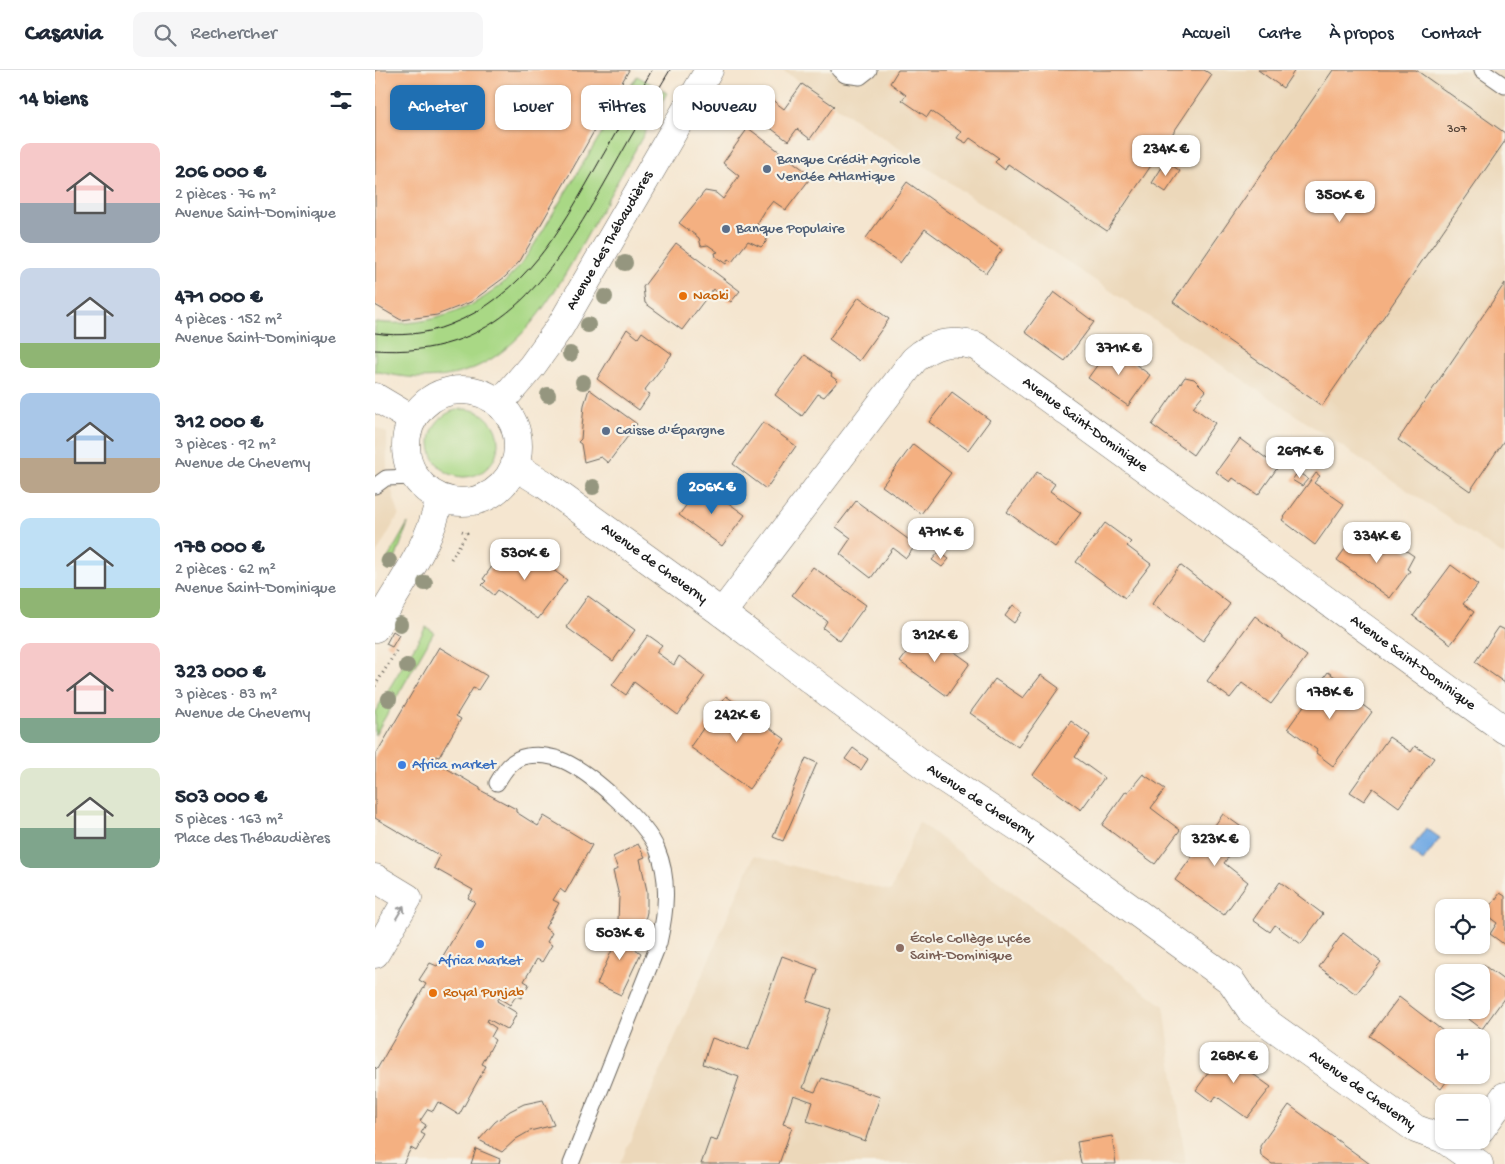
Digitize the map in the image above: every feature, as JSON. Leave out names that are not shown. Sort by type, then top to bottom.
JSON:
[{"type":"street","name":"Avenue des Thébaudières","points":[[499,404],[532,366],[560,326],[709,70]]},
{"type":"street","name":"Avenue Saint-Dominique","points":[[722,613],[914,360],[934,346],[963,342],[976,346],[1505,730]]},
{"type":"street","points":[[458,390],[474,392],[499,404],[511,419],[517,438],[515,466],[509,478],[490,496],[465,503],[439,498],[429,492],[414,476],[407,460],[405,446],[412,419],[427,402],[446,392],[458,390]]},
{"type":"street","points":[[375,397],[412,419]]},
{"type":"street","name":"Avenue de Cheverny","points":[[515,466],[544,484],[722,613],[925,766],[1030,835],[1231,981],[1252,1012],[1417,1129],[1435,1136]]},
{"type":"street","points":[[375,628],[429,533],[437,512],[439,498]]},
{"type":"street","points":[[375,878],[408,898],[375,954]]},
{"type":"street","points":[[1490,1116],[1505,1096]]},
{"type":"lane","points":[[839,70],[845,74],[860,77],[869,70]]},
{"type":"lane","points":[[1482,70],[1505,86]]},
{"type":"lane","points":[[375,486],[386,478],[414,476]]},
{"type":"lane","points":[[497,783],[508,765],[525,756],[543,755],[564,761],[589,778],[648,830],[658,849],[665,874],[664,921],[659,943],[571,1164]]},
{"type":"shaded area","points":[[782,70],[1505,70],[1505,556]]},
{"type":"shaded area","points":[[375,427],[387,433],[387,475],[399,514],[375,556]]},
{"type":"shaded area","name":"École Collège Lycée Saint-Dominique","points":[[919,822],[1164,1006],[1186,1164],[620,1164],[754,856],[891,891]]},
{"type":"green space","points":[[637,76],[653,85],[631,85]]},
{"type":"green space","points":[[663,91],[667,93],[663,100]]},
{"type":"green space","points":[[604,130],[646,130],[555,291],[534,320],[511,344],[484,363],[453,375],[417,378],[375,371],[375,322],[416,322],[436,318],[455,312],[492,292],[521,264]]},
{"type":"green space","points":[[464,409],[477,412],[488,419],[495,430],[498,443],[495,456],[488,467],[477,474],[464,477],[451,474],[440,467],[433,456],[430,443],[433,430],[440,419],[451,412]]},
{"type":"green space","points":[[408,523],[392,568],[384,565]]},
{"type":"green space","points":[[426,627],[434,632],[375,735],[375,712]]},
{"type":"water","points":[[1426,828],[1440,838],[1423,861],[1410,851]]},
{"type":"building","points":[[375,70],[629,70],[620,85],[581,85],[581,130],[595,130],[520,261],[505,277],[471,302],[437,315],[401,320],[375,305]]},
{"type":"building","points":[[898,70],[1204,70],[1212,75],[1107,231],[1008,164],[1005,170],[995,162],[999,158],[970,138],[966,143],[957,138],[961,132],[931,111],[927,117],[902,100],[906,95],[890,83]]},
{"type":"building","points":[[1258,70],[1295,70],[1283,88]]},
{"type":"building","points":[[1333,70],[1416,70],[1505,133],[1505,141],[1322,406],[1173,302]]},
{"type":"building","points":[[802,84],[834,106],[810,139],[797,129],[788,141],[773,130],[775,130],[775,102],[784,109]]},
{"type":"building","points":[[747,130],[751,130],[812,176],[786,210],[773,201],[765,211],[757,224],[768,233],[766,242],[761,247],[748,241],[732,262],[728,259],[726,264],[716,257],[715,253],[718,252],[708,245],[701,246],[699,238],[679,223],[705,191],[716,193],[723,199],[739,176],[723,163]]},
{"type":"building","points":[[1166,161],[1180,171],[1166,192],[1152,183]]},
{"type":"building","points":[[907,182],[1002,250],[986,273],[925,229],[900,263],[866,238]]},
{"type":"building","points":[[676,243],[740,291],[731,302],[713,289],[682,330],[645,303],[643,287]]},
{"type":"building","points":[[1505,283],[1505,439],[1470,491],[1398,440]]},
{"type":"building","points":[[1054,292],[1094,322],[1065,361],[1025,332]]},
{"type":"building","points":[[859,297],[889,319],[859,361],[829,339]]},
{"type":"building","points":[[627,329],[638,338],[642,332],[672,354],[644,391],[650,394],[639,410],[597,379]]},
{"type":"building","points":[[1111,346],[1150,375],[1128,406],[1088,378]]},
{"type":"building","points":[[805,355],[832,374],[831,376],[838,381],[824,397],[818,394],[802,416],[775,395]]},
{"type":"building","points":[[1185,377],[1194,379],[1206,391],[1193,407],[1215,423],[1193,455],[1152,425]]},
{"type":"building","name":"Caisse d'Épargne","points":[[589,389],[637,424],[608,463],[601,457],[584,462],[581,444],[578,442],[581,439],[584,405]]},
{"type":"building","points":[[952,392],[990,420],[968,450],[929,422]]},
{"type":"building","points":[[763,422],[796,446],[766,489],[733,464]]},
{"type":"building","points":[[1240,439],[1278,467],[1258,495],[1233,478],[1230,482],[1216,472]]},
{"type":"building","points":[[913,444],[951,473],[921,514],[882,486]]},
{"type":"building","points":[[1037,472],[1055,484],[1050,491],[1081,513],[1055,547],[1007,512]]},
{"type":"building","points":[[1298,472],[1308,479],[1302,486],[1292,480]]},
{"type":"building","points":[[1316,473],[1320,476],[1314,483],[1344,504],[1315,545],[1282,520]]},
{"type":"building","points":[[702,484],[745,515],[722,546],[679,515]]},
{"type":"building","points":[[856,501],[916,545],[906,558],[893,548],[871,578],[840,554],[851,538],[836,527]]},
{"type":"building","points":[[1105,523],[1131,542],[1127,546],[1151,564],[1125,598],[1076,562]]},
{"type":"building","points":[[1357,532],[1385,553],[1391,545],[1396,544],[1414,556],[1407,569],[1410,571],[1390,598],[1337,560]]},
{"type":"building","points":[[518,545],[519,553],[530,553],[567,580],[538,619],[498,590],[494,595],[482,585],[486,581],[483,579],[493,565],[509,555],[509,546]]},
{"type":"building","points":[[939,552],[949,559],[942,567],[932,560]]},
{"type":"building","points":[[1180,565],[1230,604],[1203,641],[1152,604]]},
{"type":"building","points":[[1451,565],[1478,585],[1463,604],[1474,612],[1451,644],[1413,616]]},
{"type":"building","points":[[813,567],[866,605],[840,641],[823,628],[827,621],[792,595]]},
{"type":"building","points":[[588,596],[635,630],[613,661],[566,627]]},
{"type":"building","points":[[1013,605],[1022,612],[1014,623],[1005,616]]},
{"type":"building","points":[[1255,616],[1307,656],[1271,704],[1242,683],[1230,698],[1207,681]]},
{"type":"building","points":[[1499,627],[1505,630],[1505,683],[1475,662]]},
{"type":"building","points":[[924,630],[970,663],[947,696],[900,662]]},
{"type":"building","points":[[393,631],[399,635],[392,647],[386,644]]},
{"type":"building","points":[[648,635],[662,645],[656,652],[674,665],[679,656],[705,676],[678,715],[634,682],[626,695],[612,685]]},
{"type":"building","points":[[439,647],[487,676],[478,690],[473,688],[456,716],[461,719],[439,757],[436,756],[434,761],[480,788],[480,790],[516,809],[516,812],[538,826],[544,816],[592,845],[565,893],[560,889],[553,900],[559,903],[545,928],[552,933],[547,942],[552,945],[542,962],[537,959],[524,981],[529,984],[521,998],[516,996],[510,1005],[499,998],[497,1001],[517,1013],[508,1030],[488,1019],[487,1022],[496,1028],[491,1037],[495,1040],[482,1064],[486,1066],[459,1115],[438,1102],[433,1111],[428,1109],[420,1121],[426,1125],[421,1133],[425,1135],[416,1151],[411,1148],[403,1164],[375,1164],[375,1067],[377,1069],[426,984],[419,980],[430,963],[437,966],[475,902],[468,898],[473,890],[434,868],[440,856],[375,818],[375,756]]},
{"type":"building","points":[[1328,672],[1348,686],[1342,695],[1358,706],[1360,703],[1372,712],[1333,766],[1316,753],[1317,750],[1288,728]]},
{"type":"building","points":[[1041,675],[1059,688],[1018,747],[970,713],[995,679],[1023,698]]},
{"type":"building","points":[[726,696],[785,739],[749,789],[690,747]]},
{"type":"building","points":[[1071,721],[1090,735],[1075,757],[1104,778],[1081,810],[1033,775]]},
{"type":"building","points":[[1389,737],[1411,752],[1415,746],[1434,758],[1399,807],[1373,788],[1364,801],[1350,792]]},
{"type":"building","points":[[853,748],[868,759],[861,770],[845,759]]},
{"type":"building","points":[[806,758],[817,763],[783,841],[773,837]]},
{"type":"building","points":[[1143,774],[1165,789],[1151,808],[1180,830],[1155,864],[1102,825],[1126,791],[1128,792]]},
{"type":"building","points":[[1223,814],[1247,831],[1224,863],[1248,882],[1224,915],[1175,880]]},
{"type":"building","points":[[638,844],[645,857],[640,859],[647,891],[647,912],[643,929],[618,921],[619,896],[613,871],[618,869],[613,857]]},
{"type":"building","points":[[1280,882],[1323,914],[1301,944],[1275,925],[1270,932],[1253,920]]},
{"type":"building","points":[[1500,893],[1505,896],[1505,945],[1490,934],[1497,923],[1490,918],[1490,907]]},
{"type":"building","points":[[616,927],[640,935],[635,949],[641,953],[621,995],[597,984],[616,941],[610,938]]},
{"type":"building","points":[[1343,933],[1381,962],[1356,994],[1319,967]]},
{"type":"building","points":[[782,956],[818,969],[807,1001],[831,1009],[803,1088],[815,1092],[822,1078],[880,1097],[865,1141],[807,1121],[813,1102],[793,1095],[783,1124],[792,1127],[779,1164],[701,1164],[710,1139],[717,1141],[739,1077],[703,1064],[712,1038],[748,1050]]},
{"type":"building","points":[[1490,970],[1505,981],[1505,997],[1490,1018]]},
{"type":"building","points":[[1399,997],[1440,1029],[1435,1029],[1435,1084],[1445,1084],[1441,1089],[1370,1036]]},
{"type":"building","points":[[1469,1019],[1489,1019],[1482,1029]]},
{"type":"building","points":[[1228,1045],[1244,1056],[1239,1064],[1271,1087],[1247,1118],[1216,1096],[1212,1102],[1196,1090]]},
{"type":"building","points":[[543,1100],[554,1125],[530,1131],[516,1139],[502,1152],[479,1140],[495,1122],[510,1111],[524,1104]]},
{"type":"building","points":[[1289,1105],[1370,1164],[1272,1164],[1261,1156],[1260,1146]]},
{"type":"building","points":[[1112,1136],[1116,1164],[1081,1164],[1077,1142]]},
{"type":"building","points":[[476,1149],[500,1159],[499,1164],[471,1164]]},
{"type":"tram line","points":[[375,333],[413,334],[432,331],[449,325],[476,312],[500,296],[520,278],[539,257],[570,212],[652,70]]},
{"type":"tram line","points":[[375,350],[418,349],[455,341],[487,327],[514,307],[539,282],[562,253],[670,70]]},
{"type":"place","name":"Banque Crédit Agricole Vendée Atlantique","points":[[767,169]]},
{"type":"place","name":"Banque Populaire","points":[[726,229]]},
{"type":"place","name":"Naoki","points":[[683,296]]},
{"type":"place","name":"Caisse d'Épargne","points":[[606,431]]},
{"type":"place","name":"Africa market","points":[[402,765]]},
{"type":"place","name":"Africa Market","points":[[480,944]]},
{"type":"place","name":"École Collège Lycée Saint-Dominique","points":[[900,948]]},
{"type":"place","name":"Royal Punjab","points":[[433,993]]}]
